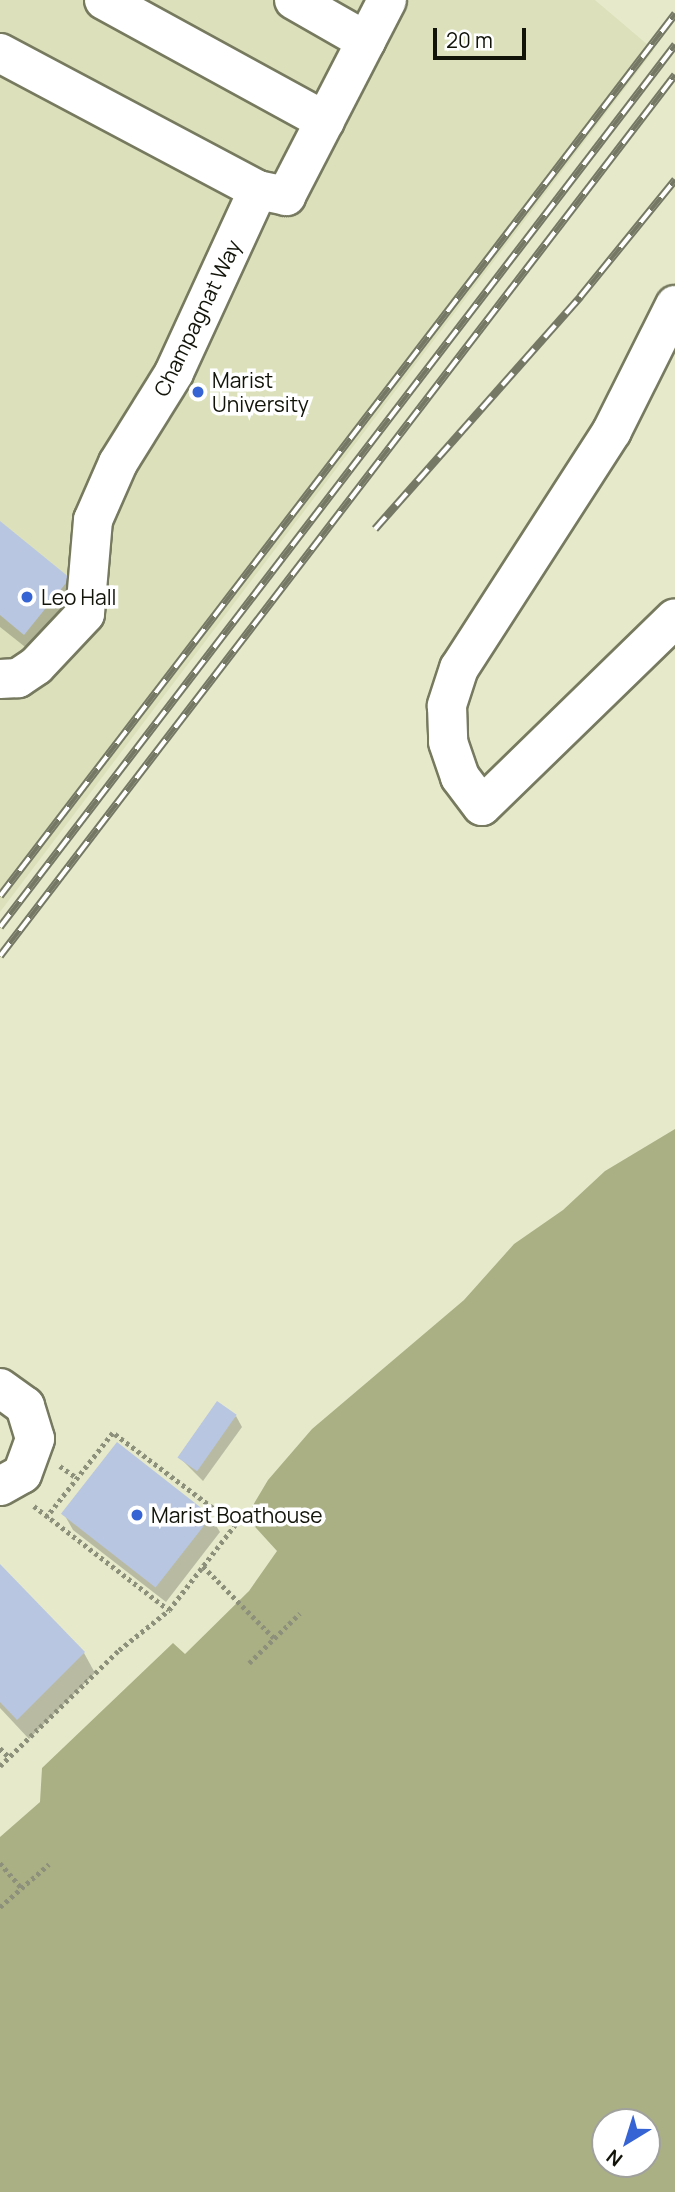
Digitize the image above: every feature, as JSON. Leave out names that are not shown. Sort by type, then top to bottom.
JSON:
[{"type":"lane","points":[[104,0],[325,121]]},
{"type":"lane","points":[[294,0],[366,41]]},
{"type":"lane","points":[[0,53],[258,190],[286,196],[387,0]]},
{"type":"lane","name":"Champagnat Way","points":[[0,679],[18,678],[36,666],[85,614],[93,520],[118,463],[174,373],[258,190]]},
{"type":"lane","points":[[675,305],[612,431],[483,627],[456,677],[447,706],[447,742],[460,777],[482,806],[675,618]]},
{"type":"lane","points":[[0,1388],[25,1406],[35,1439],[26,1467],[3,1485]]},
{"type":"path","points":[[0,1766],[119,1650],[169,1610],[235,1525],[113,1433],[47,1517]]},
{"type":"path","points":[[3,1485],[169,1610]]},
{"type":"path","points":[[203,1566],[274,1638]]},
{"type":"path","points":[[249,1663],[300,1613]]},
{"type":"path","points":[[0,1748],[9,1757]]},
{"type":"path","points":[[0,1863],[22,1888]]},
{"type":"path","points":[[0,1907],[49,1864]]},
{"type":"shaded area","name":"Marist University","points":[[0,0],[595,0],[654,50],[0,912]]},
{"type":"shaded area","points":[[675,1129],[675,2192],[0,2192],[0,1837],[40,1802],[42,1768],[173,1643],[185,1654],[249,1591],[277,1551],[246,1517],[268,1480],[312,1429],[464,1300],[514,1244],[563,1210],[605,1171]]},
{"type":"building","name":"Leo Hall","points":[[0,521],[70,578],[24,635],[0,615]]},
{"type":"building","points":[[217,1401],[237,1415],[197,1471],[177,1458]]},
{"type":"building","name":"Marist Boathouse","points":[[117,1442],[212,1516],[156,1588],[61,1514]]},
{"type":"building","points":[[0,1564],[85,1652],[17,1720],[0,1702]]},
{"type":"railway","points":[[0,896],[675,14]]},
{"type":"railway","points":[[0,927],[675,45]]},
{"type":"railway","points":[[0,956],[675,75]]},
{"type":"railway","points":[[375,529],[580,297],[675,180]]},
{"type":"place","name":"Marist University","points":[[198,392]]},
{"type":"place","name":"Leo Hall","points":[[27,597]]},
{"type":"place","name":"Marist Boathouse","points":[[137,1515]]}]
